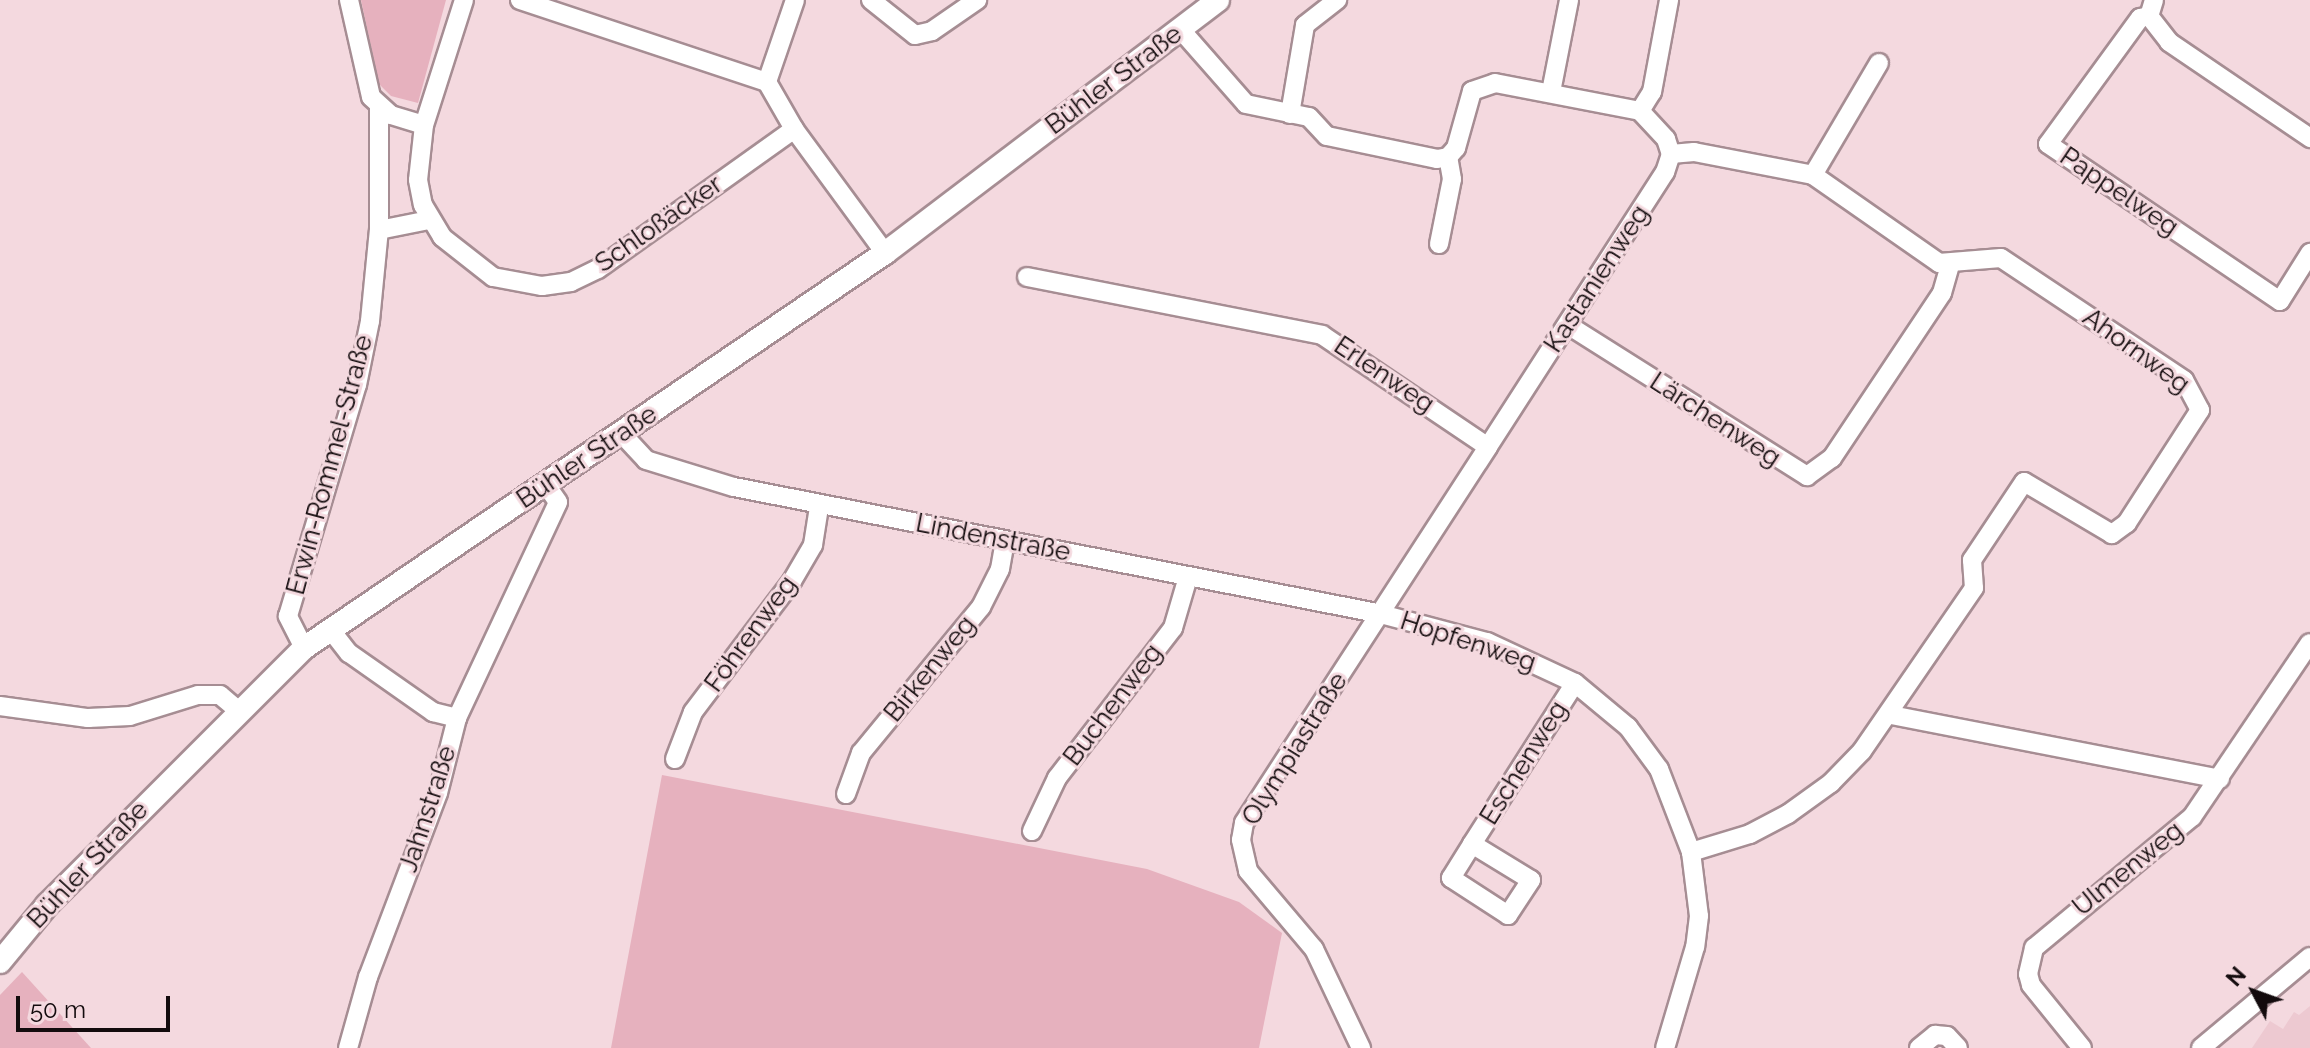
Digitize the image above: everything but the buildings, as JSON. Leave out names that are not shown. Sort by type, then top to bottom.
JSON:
[{"type":"street","points":[[349,0],[366,82],[379,107],[424,125]]},
{"type":"street","name":"Schloßäcker","points":[[464,0],[424,125],[418,180],[429,220],[458,253],[493,277],[542,286],[571,282],[598,269],[794,129]]},
{"type":"street","points":[[520,0],[767,82],[794,129],[885,253]]},
{"type":"street","points":[[767,82],[795,0]]},
{"type":"street","points":[[871,0],[915,35],[932,31],[977,0]]},
{"type":"street","name":"Bühler Straße","points":[[0,962],[47,905],[238,710],[304,648],[547,486],[885,253],[1218,0]]},
{"type":"street","points":[[1290,114],[1305,25],[1337,0]]},
{"type":"street","points":[[1551,92],[1569,0]]},
{"type":"street","points":[[1640,111],[1652,92],[1669,0]]},
{"type":"street","name":"Pappelweg","points":[[2310,138],[2169,42],[2152,8],[2140,18],[2048,144],[2280,301],[2310,253]]},
{"type":"street","points":[[1181,30],[1246,104],[1309,117],[1327,136],[1437,159],[1448,157],[1456,148],[1468,98],[1479,86],[1495,83],[1551,92],[1640,111],[1666,139],[1671,154],[1694,152],[1813,175],[1931,258],[1950,265]]},
{"type":"street","points":[[1813,175],[1879,63]]},
{"type":"street","name":"Erwin-Rommel-Straße","points":[[304,648],[294,636],[288,616],[357,385],[379,230],[379,107]]},
{"type":"street","name":"Kastanienweg","points":[[1488,447],[1665,172],[1671,154]]},
{"type":"street","points":[[1439,244],[1452,179],[1448,157]]},
{"type":"street","points":[[379,230],[429,220]]},
{"type":"street","name":"Ahornweg","points":[[1691,852],[1750,834],[1788,814],[1831,783],[1891,715],[1974,588],[1972,560],[2024,482],[2112,534],[2127,523],[2200,410],[2200,400],[2184,380],[2001,258],[1950,265]]},
{"type":"street","name":"Lärchenweg","points":[[1568,325],[1807,476],[1832,458],[1942,293],[1950,265]]},
{"type":"street","name":"Erlenweg","points":[[1027,277],[1322,335],[1488,447]]},
{"type":"street","name":"Lindenstraße","points":[[622,434],[646,460],[819,506],[1377,613]]},
{"type":"street","points":[[1377,613],[1488,447]]},
{"type":"street","points":[[457,718],[558,502],[547,486]]},
{"type":"street","name":"Föhrenweg","points":[[675,759],[693,712],[806,557],[819,506]]},
{"type":"street","name":"Birkenweg","points":[[846,794],[861,753],[981,607],[1000,569],[1005,540]]},
{"type":"street","name":"Buchenweg","points":[[1032,831],[1057,778],[1173,628],[1188,577]]},
{"type":"street","name":"Hopfenweg","points":[[1377,613],[1487,642],[1575,683],[1628,727],[1659,769],[1691,852],[1699,916],[1695,947],[1665,1048]]},
{"type":"street","name":"Olympiastraße","points":[[1361,1048],[1314,949],[1248,871],[1241,840],[1254,805],[1377,613]]},
{"type":"street","name":"Jahnstraße","points":[[330,629],[349,653],[433,712],[457,718],[438,793],[368,977],[348,1048]]},
{"type":"street","name":"Ulmenweg","points":[[2082,1048],[2031,985],[2028,961],[2034,948],[2152,855],[2192,817],[2310,643]]},
{"type":"street","name":"Eschenweg","points":[[1472,844],[1575,683]]},
{"type":"street","points":[[0,706],[116,717],[198,695],[220,695],[238,710]]},
{"type":"street","points":[[1891,715],[2220,779]]},
{"type":"street","points":[[2201,1048],[2310,957]]},
{"type":"street","points":[[1919,1048],[1935,1035],[1947,1036],[1958,1048]]},
{"type":"shaded area","points":[[361,0],[446,0],[418,103],[391,96],[379,84]]},
{"type":"shaded area","points":[[662,775],[1147,869],[1239,902],[1282,933],[1259,1048],[611,1048]]},
{"type":"shaded area","points":[[22,972],[91,1048],[0,1048],[0,995]]},
{"type":"shaded area","points":[[2310,1006],[2310,1048],[2252,1048],[2270,1021],[2283,1029],[2294,1012],[2299,1015]]}]
